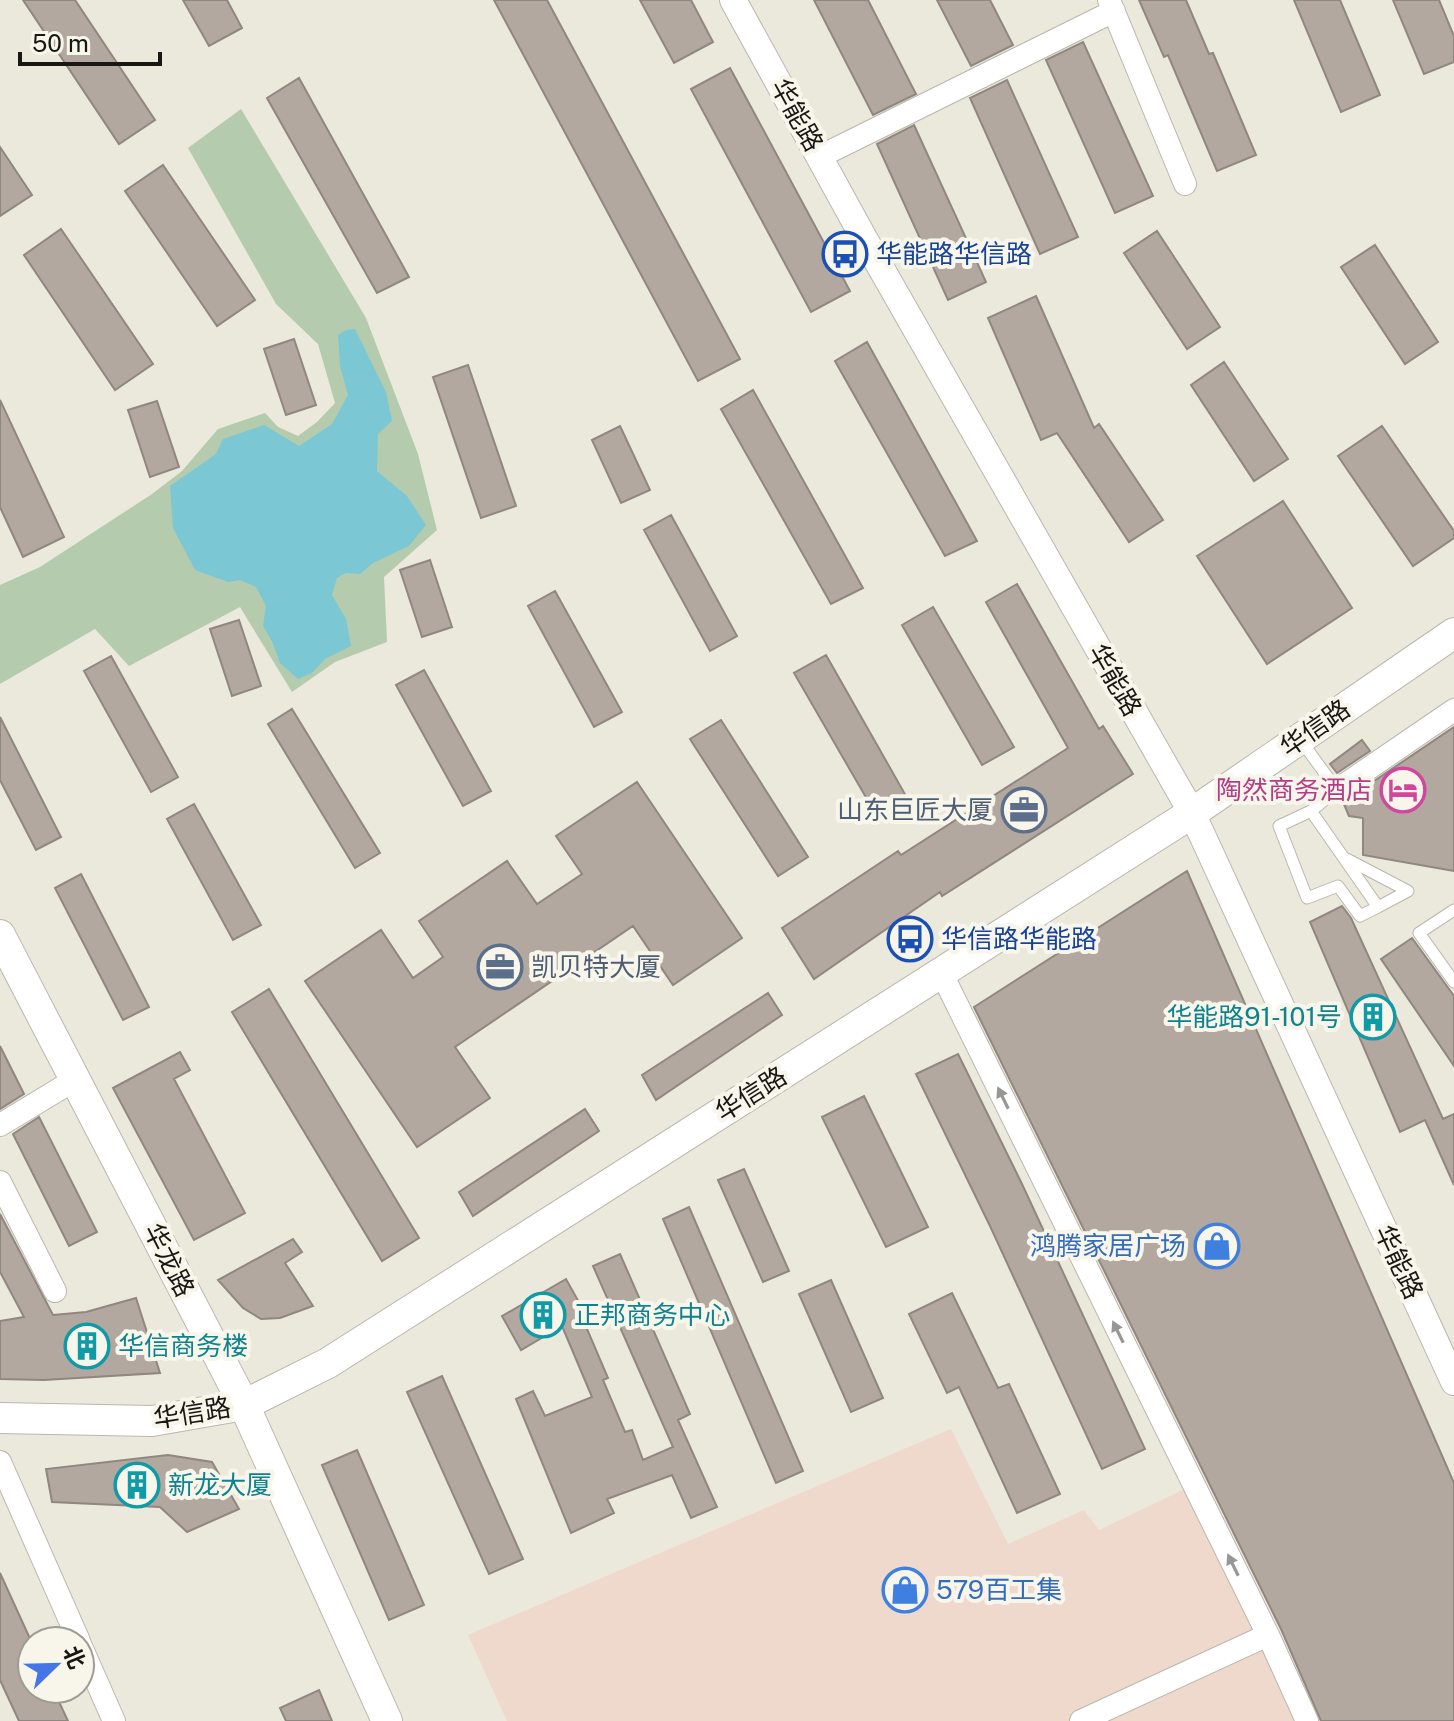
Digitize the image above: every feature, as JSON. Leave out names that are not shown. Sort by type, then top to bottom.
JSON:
[{"type":"main road","name":"华信路","points":[[0,1418],[152,1421],[244,1405],[328,1363],[1192,813],[1454,633]]},
{"type":"main road","name":"华龙路","points":[[0,935],[244,1405],[387,1721]]},
{"type":"street","name":"华能路","points":[[733,0],[1192,813],[1454,1382]]},
{"type":"street","points":[[819,157],[1111,5],[1185,184]]},
{"type":"street","points":[[1337,790],[1454,710]]},
{"type":"street","points":[[941,972],[1268,1635],[1307,1721]]},
{"type":"street","points":[[0,1125],[76,1079]]},
{"type":"street","points":[[0,1182],[55,1291]]},
{"type":"street","points":[[0,1462],[71,1625]]},
{"type":"street","points":[[1081,1721],[1268,1635]]},
{"type":"street","points":[[96,1681],[114,1721]]},
{"type":"lane","points":[[1300,739],[1337,790],[1311,811],[1279,826],[1307,898],[1338,886],[1360,916],[1408,891],[1343,857]]},
{"type":"lane","points":[[1311,811],[1378,907]]},
{"type":"lane","points":[[1454,910],[1419,933],[1454,982]]},
{"type":"shaded area","name":"579百工集","points":[[951,1429],[1008,1544],[1084,1510],[1099,1530],[1187,1488],[1300,1721],[507,1721],[468,1635]]},
{"type":"green space","points":[[241,109],[366,318],[418,454],[437,530],[384,577],[387,642],[335,662],[292,692],[240,607],[129,666],[95,629],[0,684],[0,585],[40,567],[152,494],[182,471],[218,429],[265,413],[278,427],[298,436],[335,403],[318,344],[276,304],[188,148]]},
{"type":"water","points":[[355,329],[386,392],[392,421],[378,434],[377,471],[407,496],[426,525],[409,546],[373,563],[360,574],[346,573],[337,578],[332,595],[346,619],[351,646],[325,659],[312,673],[298,679],[280,663],[263,626],[266,606],[256,587],[240,580],[228,582],[195,570],[173,528],[170,486],[216,454],[223,439],[264,425],[299,446],[332,424],[348,395],[340,366],[338,335]]},
{"type":"building","points":[[23,0],[75,0],[155,120],[119,144]]},
{"type":"building","points":[[183,0],[227,0],[242,28],[209,46]]},
{"type":"building","points":[[494,0],[547,0],[740,359],[698,381]]},
{"type":"building","points":[[640,0],[691,0],[713,42],[674,63]]},
{"type":"building","points":[[814,0],[868,0],[916,94],[873,115]]},
{"type":"building","points":[[937,0],[990,0],[1013,45],[971,66]]},
{"type":"building","points":[[1139,0],[1186,0],[1209,54],[1213,53],[1256,155],[1217,171],[1168,55],[1164,57]]},
{"type":"building","points":[[1294,0],[1340,0],[1380,95],[1341,112]]},
{"type":"building","points":[[1393,0],[1439,0],[1454,36],[1454,62],[1424,74]]},
{"type":"building","points":[[1083,42],[1153,196],[1115,213],[1046,60]]},
{"type":"building","points":[[730,68],[850,291],[811,312],[691,89]]},
{"type":"building","points":[[299,78],[409,277],[377,293],[267,98]]},
{"type":"building","points":[[1007,80],[1078,237],[1040,254],[970,98]]},
{"type":"building","points":[[914,125],[986,282],[948,300],[877,144]]},
{"type":"building","points":[[0,147],[32,195],[0,216]]},
{"type":"building","points":[[163,165],[255,300],[217,326],[125,191]]},
{"type":"building","points":[[61,229],[153,364],[115,390],[24,255]]},
{"type":"building","points":[[1157,231],[1220,327],[1187,349],[1124,253]]},
{"type":"building","points":[[1375,245],[1438,342],[1405,364],[1341,267]]},
{"type":"building","points":[[1036,296],[1094,428],[1099,424],[1163,520],[1129,542],[1057,433],[1041,440],[988,318]]},
{"type":"building","points":[[294,339],[316,405],[286,415],[264,349]]},
{"type":"building","points":[[867,342],[977,541],[945,556],[835,361]]},
{"type":"building","points":[[1224,362],[1288,459],[1254,481],[1191,385]]},
{"type":"building","points":[[468,365],[516,506],[481,518],[433,377]]},
{"type":"building","points":[[753,390],[863,588],[831,604],[721,409]]},
{"type":"building","points":[[0,400],[64,537],[23,557],[0,507]]},
{"type":"building","points":[[157,401],[179,467],[150,477],[128,410]]},
{"type":"building","points":[[620,426],[650,490],[621,503],[592,440]]},
{"type":"building","points":[[1382,426],[1454,531],[1454,538],[1413,566],[1338,456]]},
{"type":"building","points":[[1283,501],[1352,608],[1267,664],[1197,556]]},
{"type":"building","points":[[671,515],[737,636],[710,651],[644,530]]},
{"type":"building","points":[[430,560],[452,627],[422,637],[400,570]]},
{"type":"building","points":[[1017,584],[1099,729],[1103,726],[1133,774],[942,896],[940,892],[814,979],[782,928],[898,851],[901,855],[1068,748],[986,602]]},
{"type":"building","points":[[555,591],[622,712],[594,727],[528,606]]},
{"type":"building","points":[[933,607],[1014,747],[982,765],[902,625]]},
{"type":"building","points":[[239,620],[261,686],[232,696],[210,629]]},
{"type":"building","points":[[826,655],[906,796],[875,813],[794,673]]},
{"type":"building","points":[[111,656],[178,777],[151,792],[84,671]]},
{"type":"building","points":[[424,670],[491,791],[463,806],[396,685]]},
{"type":"building","points":[[292,709],[380,853],[355,868],[268,724]]},
{"type":"building","points":[[0,717],[61,837],[36,850],[0,780]]},
{"type":"building","points":[[721,720],[808,857],[778,876],[690,739]]},
{"type":"building","name":"陶然商务酒店","points":[[1454,727],[1454,871],[1363,855],[1363,818],[1349,816],[1343,802]]},
{"type":"building","points":[[1362,740],[1370,751],[1337,773],[1330,764]]},
{"type":"building","name":"凯贝特大厦","points":[[637,782],[742,938],[673,985],[633,926],[455,1047],[490,1098],[417,1147],[305,981],[381,930],[413,978],[443,957],[419,921],[507,861],[537,904],[582,874],[556,836]]},
{"type":"building","points":[[194,804],[261,925],[233,940],[167,819]]},
{"type":"building","name":"鸿腾家居广场","points":[[1187,871],[1454,1483],[1454,1721],[1321,1721],[1281,1629],[974,1007]]},
{"type":"building","points":[[81,874],[149,1007],[123,1020],[55,888]]},
{"type":"building","name":"华能路91-101号","points":[[1342,906],[1351,918],[1443,1119],[1454,1114],[1454,1185],[1425,1120],[1400,1132],[1310,922]]},
{"type":"building","points":[[1412,938],[1454,996],[1454,1066],[1381,959]]},
{"type":"building","points":[[269,989],[419,1238],[382,1261],[232,1012]]},
{"type":"building","points":[[768,993],[782,1015],[656,1100],[642,1075]]},
{"type":"building","points":[[0,1046],[24,1094],[0,1109]]},
{"type":"building","points":[[180,1052],[190,1070],[174,1079],[245,1213],[194,1240],[113,1088]]},
{"type":"building","points":[[958,1054],[1145,1449],[1102,1469],[916,1074]]},
{"type":"building","points":[[864,1096],[928,1227],[886,1247],[822,1117]]},
{"type":"building","points":[[585,1109],[599,1131],[473,1216],[459,1192]]},
{"type":"building","points":[[39,1117],[97,1232],[69,1246],[13,1134]]},
{"type":"building","points":[[744,1169],[789,1271],[763,1282],[718,1180]]},
{"type":"building","points":[[689,1207],[803,1471],[776,1483],[663,1219]]},
{"type":"building","name":"华信商务楼","points":[[0,1214],[53,1315],[86,1312],[136,1298],[160,1373],[44,1380],[0,1379],[0,1321],[24,1317],[0,1272]]},
{"type":"building","points":[[293,1239],[302,1252],[285,1263],[313,1306],[280,1318],[261,1319],[243,1308],[218,1280]]},
{"type":"building","points":[[620,1254],[690,1414],[678,1420],[717,1507],[691,1518],[672,1475],[607,1499],[614,1513],[571,1533],[516,1399],[533,1391],[545,1416],[592,1397],[562,1326],[521,1350],[502,1316],[566,1279],[585,1313],[581,1315],[608,1378],[603,1380],[625,1432],[632,1430],[643,1460],[673,1447],[593,1266]]},
{"type":"building","points":[[831,1280],[883,1398],[851,1412],[799,1294]]},
{"type":"building","points":[[952,1293],[998,1388],[1009,1384],[1060,1494],[1017,1513],[959,1387],[947,1393],[909,1314]]},
{"type":"building","points":[[442,1376],[523,1559],[489,1574],[407,1392]]},
{"type":"building","points":[[357,1450],[424,1605],[389,1620],[322,1465]]},
{"type":"building","name":"新龙大厦","points":[[168,1455],[212,1462],[239,1509],[187,1532],[160,1507],[52,1502],[46,1469]]},
{"type":"building","points":[[0,1573],[24,1625],[16,1625],[16,1705],[60,1705],[68,1721],[19,1721],[0,1680]]},
{"type":"building","points":[[319,1690],[332,1721],[286,1721],[280,1708]]},
{"type":"place","name":"华能路华信路","points":[[845,254]]},
{"type":"place","name":"陶然商务酒店","points":[[1403,790]]},
{"type":"place","name":"山东巨匠大厦","points":[[1024,810]]},
{"type":"place","name":"华信路华能路","points":[[910,939]]},
{"type":"place","name":"凯贝特大厦","points":[[500,967]]},
{"type":"place","name":"华能路91-101号","points":[[1373,1017]]},
{"type":"place","name":"鸿腾家居广场","points":[[1217,1246]]},
{"type":"place","name":"正邦商务中心","points":[[543,1315]]},
{"type":"place","name":"华信商务楼","points":[[87,1346]]},
{"type":"place","name":"新龙大厦","points":[[137,1485]]},
{"type":"place","name":"579百工集","points":[[905,1590]]}]
